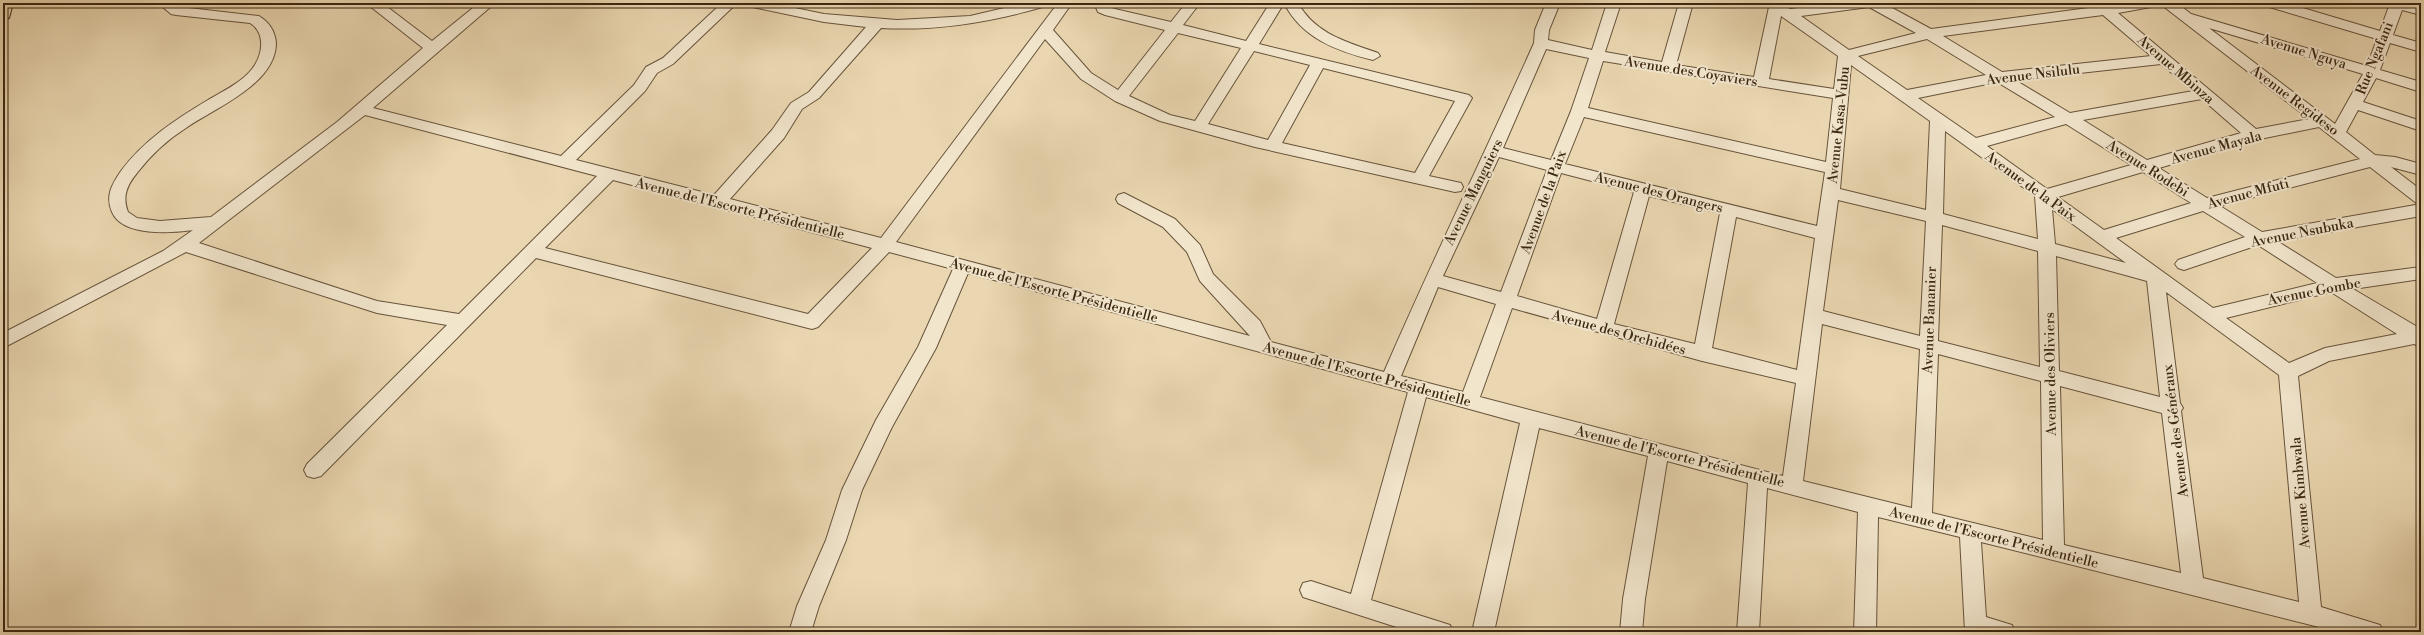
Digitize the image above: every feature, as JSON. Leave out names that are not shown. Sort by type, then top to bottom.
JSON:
[{"type":"main road","points":[[3,14],[4,3]]},
{"type":"street","points":[[165,3],[176,11],[254,19],[262,23],[267,29],[269,47],[264,64],[256,75],[157,141],[138,160],[120,184],[115,196],[117,210],[128,220],[143,226],[170,227],[216,222]]},
{"type":"street","points":[[373,3],[432,48]]},
{"type":"street","points":[[3,341],[185,245],[363,110],[432,48],[488,3]]},
{"type":"street","points":[[563,162],[640,88],[651,70],[668,61],[730,3]]},
{"type":"street","points":[[753,3],[818,19],[876,26],[963,21],[1041,3]]},
{"type":"street","points":[[533,251],[812,322],[885,245],[1065,3]]},
{"type":"street","points":[[1100,3],[1104,9],[1110,12],[1464,98],[1419,179]]},
{"type":"street","points":[[1120,98],[1193,3]]},
{"type":"street","points":[[1198,128],[1248,46],[1277,3]]},
{"type":"street","points":[[1291,3],[1304,24],[1320,36],[1373,56]]},
{"type":"street","name":"Avenue Manguiers","points":[[1390,380],[1433,279],[1470,197],[1494,151],[1541,43],[1542,30],[1553,3]]},
{"type":"street","name":"Avenue de la Paix","points":[[1469,400],[1556,166],[1579,111],[1599,56],[1614,3]]},
{"type":"street","points":[[1668,68],[1686,3]]},
{"type":"street","points":[[1761,81],[1778,8],[1868,3]]},
{"type":"street","name":"Avenue Rodebi","points":[[1872,3],[1929,34],[2068,118],[2261,238],[2332,285],[2419,338]]},
{"type":"street","name":"Avenue Kasa-Vubu","points":[[1792,485],[1813,315],[1831,193],[1845,55],[1929,34],[2104,7],[2157,3]]},
{"type":"street","name":"Avenue Regideso","points":[[2168,3],[2321,122],[2375,160],[2421,198]]},
{"type":"street","points":[[2271,3],[2421,48]]},
{"type":"street","points":[[2395,3],[2421,12]]},
{"type":"street","name":"Rue Ngafani","points":[[2338,133],[2372,72],[2395,3]]},
{"type":"street","name":"Avenue Mbinza","points":[[2104,7],[2253,136]]},
{"type":"street","name":"Avenue de la Paix","points":[[1778,8],[1974,144],[2208,316],[2288,372]]},
{"type":"street","name":"Avenue Nguya","points":[[2186,16],[2421,87]]},
{"type":"street","points":[[717,203],[778,134],[796,106],[814,95],[876,26]]},
{"type":"street","points":[[1045,30],[1086,76],[1120,98],[1159,116],[1198,128],[1272,146],[1455,187]]},
{"type":"street","name":"Avenue des Coyaviers","points":[[1541,43],[1599,56],[1668,68],[1761,81],[1842,96]]},
{"type":"street","name":"Avenue Nsilulu","points":[[1903,96],[1998,77],[2164,58]]},
{"type":"street","points":[[1272,146],[1320,63]]},
{"type":"street","points":[[1974,144],[2068,118],[2204,94]]},
{"type":"street","points":[[2355,104],[2421,126]]},
{"type":"street","name":"Avenue de l'Escorte Présidentielle","points":[[363,110],[717,203],[885,245],[1419,388],[1469,400],[1531,418],[1659,450],[1868,506],[2311,614],[2372,632]]},
{"type":"street","points":[[1579,111],[1833,169]]},
{"type":"street","name":"Avenue Bananier","points":[[1922,520],[1938,120]]},
{"type":"street","name":"Avenue Mayala","points":[[2043,196],[2253,136],[2321,122]]},
{"type":"street","name":"Avenue des Orangers","points":[[1494,151],[1824,234]]},
{"type":"street","points":[[2375,160],[2395,162],[2421,170]]},
{"type":"street","name":"Avenue Mfuti","points":[[2100,236],[2206,204],[2375,160]]},
{"type":"street","points":[[314,470],[609,174]]},
{"type":"street","points":[[1604,328],[1643,188]]},
{"type":"street","points":[[1831,193],[1933,218],[2155,277]]},
{"type":"street","name":"Avenue des Oliviers","points":[[2043,196],[2047,248],[2054,552]]},
{"type":"street","points":[[1124,199],[1169,223],[1194,249],[1206,277],[1254,326],[1265,346]]},
{"type":"street","points":[[1702,354],[1728,209]]},
{"type":"street","name":"Avenue Nsubuka","points":[[2184,264],[2261,238],[2421,210]]},
{"type":"street","points":[[185,245],[273,275],[377,306],[464,321]]},
{"type":"street","points":[[800,632],[808,606],[836,540],[852,490],[883,425],[927,348],[963,266]]},
{"type":"street","name":"Avenue Gombe","points":[[2208,316],[2332,285],[2421,273]]},
{"type":"street","name":"Avenue des Généraux","points":[[2155,277],[2173,408],[2193,586]]},
{"type":"street","name":"Avenue des Orchidées","points":[[1433,279],[1604,328],[1702,354],[1806,379]]},
{"type":"street","points":[[1813,315],[1928,346],[2173,408]]},
{"type":"street","points":[[2288,372],[2325,355],[2419,338]]},
{"type":"street","name":"Avenue Kimbwala","points":[[2288,372],[2311,614]]},
{"type":"street","points":[[1359,605],[1419,388]]},
{"type":"street","points":[[1483,632],[1531,418]]},
{"type":"street","points":[[1631,632],[1634,599],[1659,450]]},
{"type":"street","points":[[1748,632],[1758,477]]},
{"type":"street","points":[[1865,632],[1868,506]]},
{"type":"street","points":[[1970,532],[1976,628],[2004,632]]},
{"type":"street","points":[[1311,590],[1442,632]]}]
